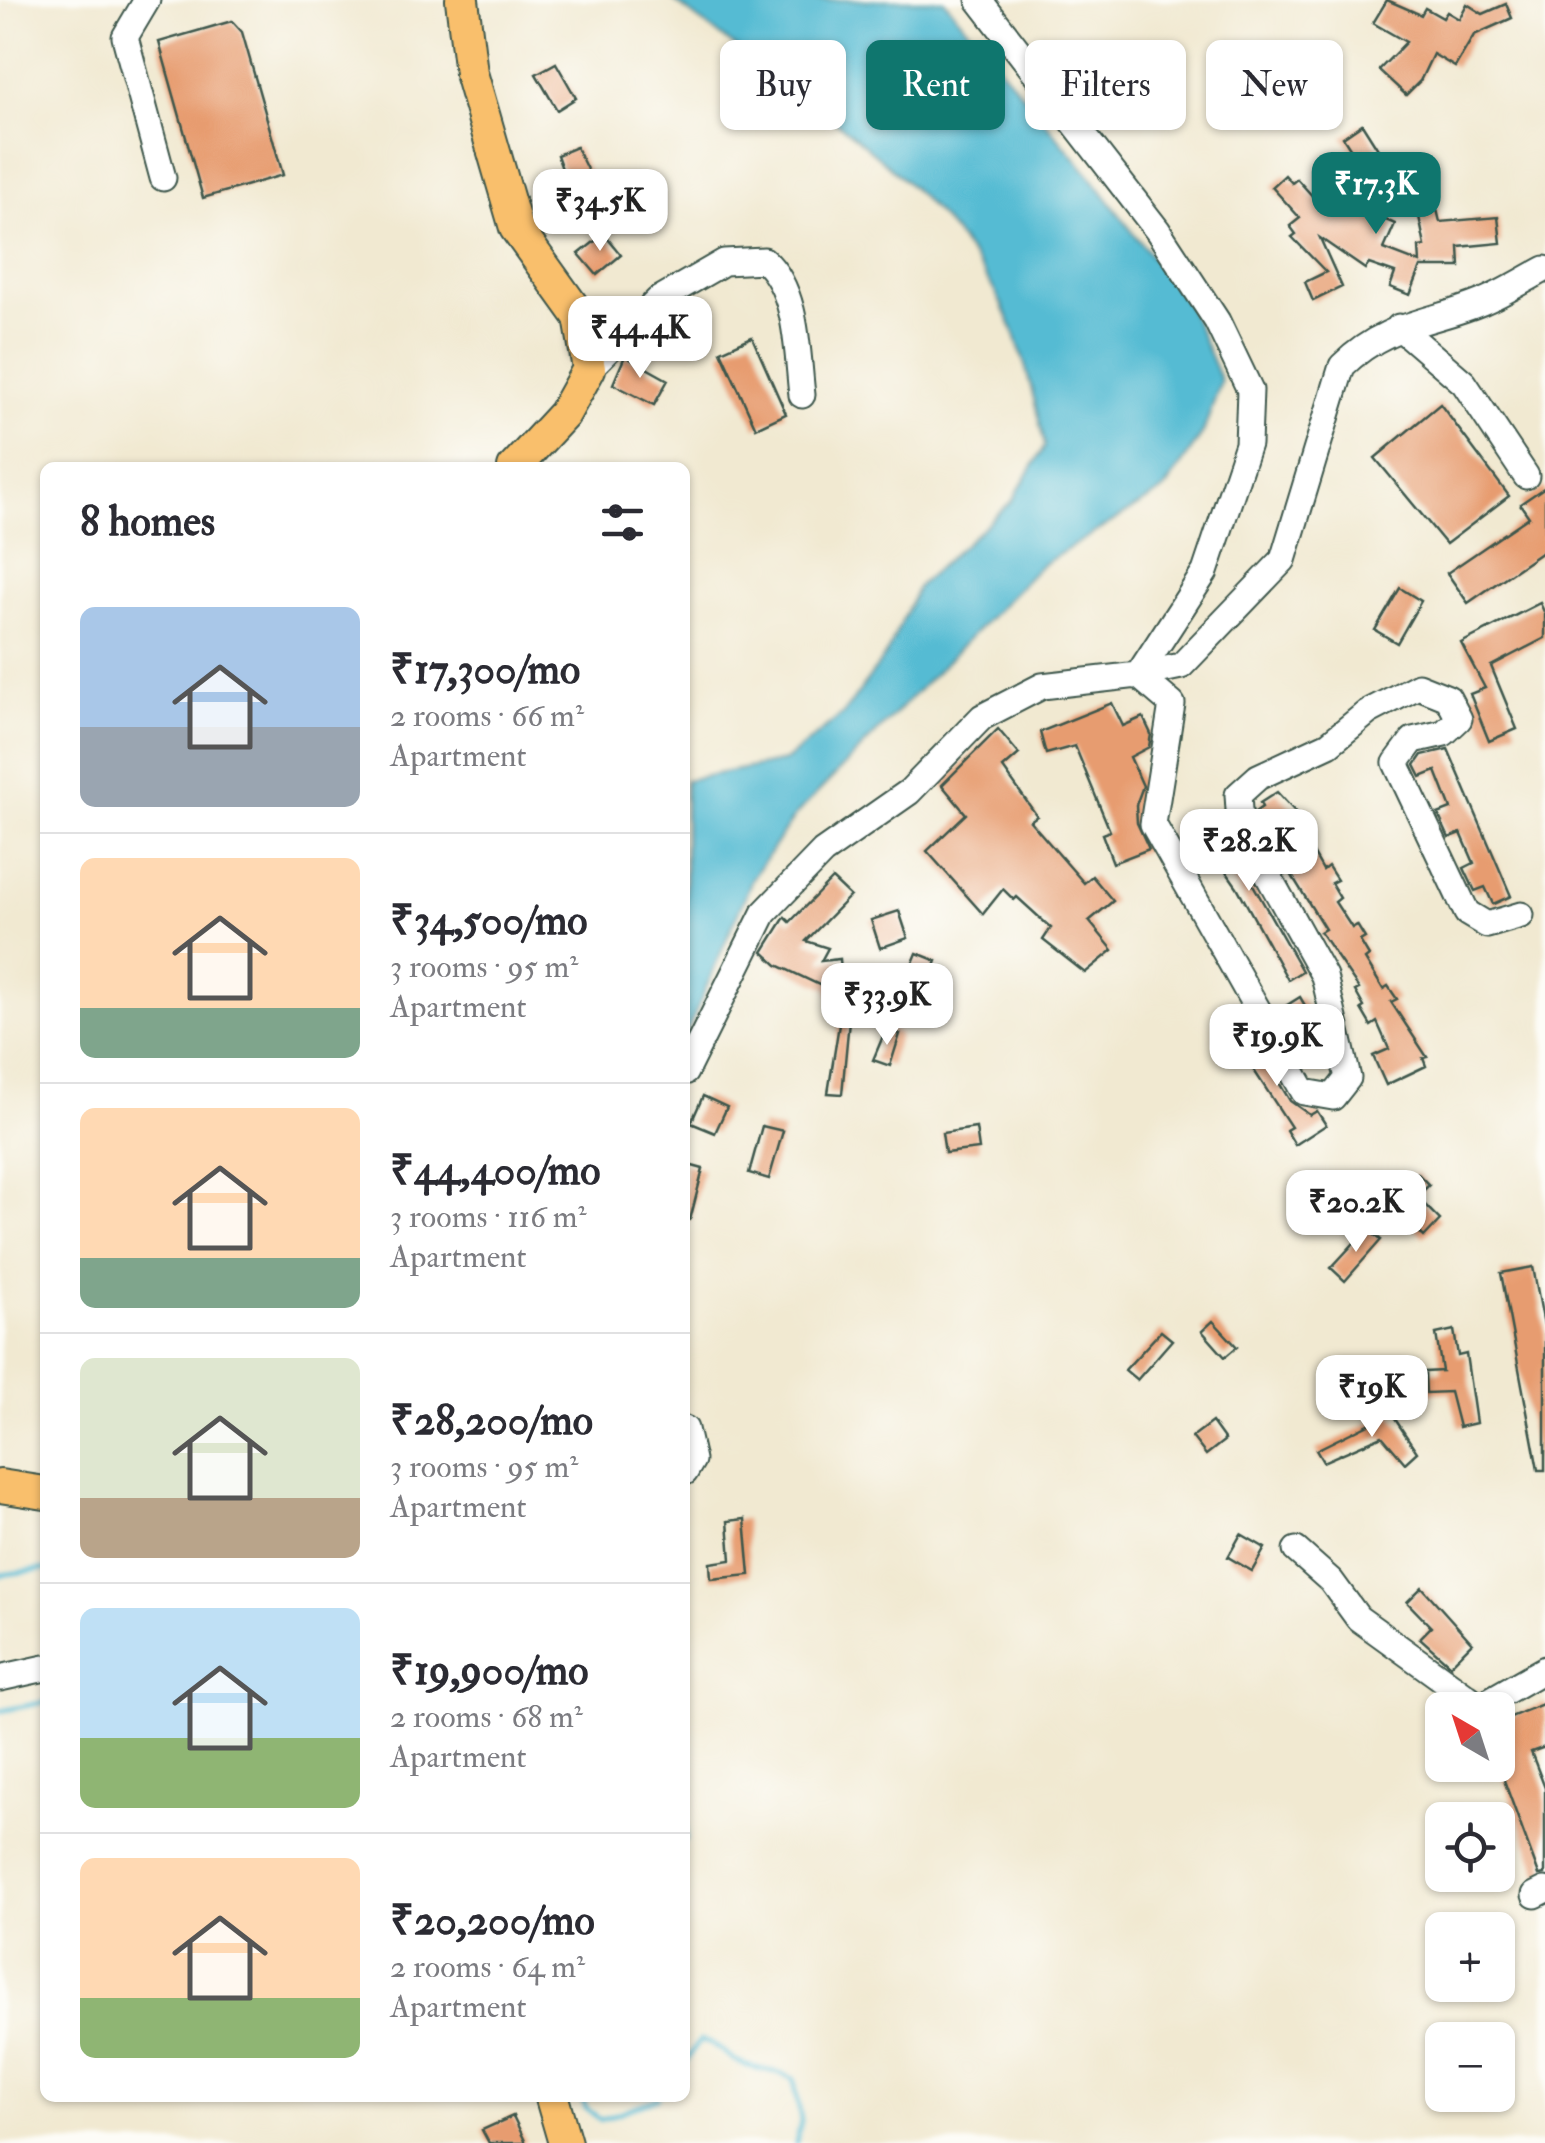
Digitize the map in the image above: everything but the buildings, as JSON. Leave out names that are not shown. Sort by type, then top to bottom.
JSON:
[{"type":"main road","points":[[462,0],[471,74],[516,228],[580,318],[589,369],[564,414],[520,462]]},
{"type":"main road","points":[[0,1486],[40,1493]]},
{"type":"main road","points":[[553,2102],[565,2143]]},
{"type":"street","points":[[147,0],[125,37],[163,178]]},
{"type":"street","points":[[978,0],[1158,231],[1217,321],[1250,390],[1248,444],[1205,572],[1138,675]]},
{"type":"street","points":[[589,369],[658,300],[724,262],[764,260],[777,272],[794,327],[802,395]]},
{"type":"street","points":[[690,1062],[764,913],[823,852],[910,792],[982,717],[1042,686],[1182,666],[1282,560],[1342,366],[1365,344],[1399,326],[1481,302],[1545,269]]},
{"type":"street","points":[[1399,326],[1464,384],[1526,476]]},
{"type":"street","points":[[1138,675],[1172,704],[1153,824],[1304,1092],[1333,1097],[1348,1078],[1324,976],[1240,825],[1238,795],[1258,778],[1328,744],[1368,712],[1418,686],[1448,698],[1459,719],[1444,733],[1413,740],[1396,763],[1468,912],[1487,925],[1522,915]]},
{"type":"street","points":[[1296,1550],[1331,1581],[1358,1618],[1480,1706],[1545,1669]]},
{"type":"street","points":[[0,1678],[40,1669]]},
{"type":"water","points":[[673,0],[944,0],[977,40],[866,40],[866,130],[1005,130],[1005,73],[1025,98],[1025,130],[1052,130],[1188,305],[1221,381],[1203,433],[1164,490],[1040,566],[794,817],[753,877],[690,1025],[690,779],[785,761],[843,714],[887,653],[918,586],[1012,501],[1045,446],[1013,330],[979,267],[944,222],[846,130],[846,40],[727,40]]},
{"type":"waterway","points":[[0,1575],[40,1570]]},
{"type":"waterway","points":[[0,1711],[40,1703]]},
{"type":"waterway","points":[[690,2055],[700,2040],[744,2065],[794,2079],[801,2121],[796,2143]]},
{"type":"waterway","points":[[583,2102],[600,2120],[647,2102]]}]
